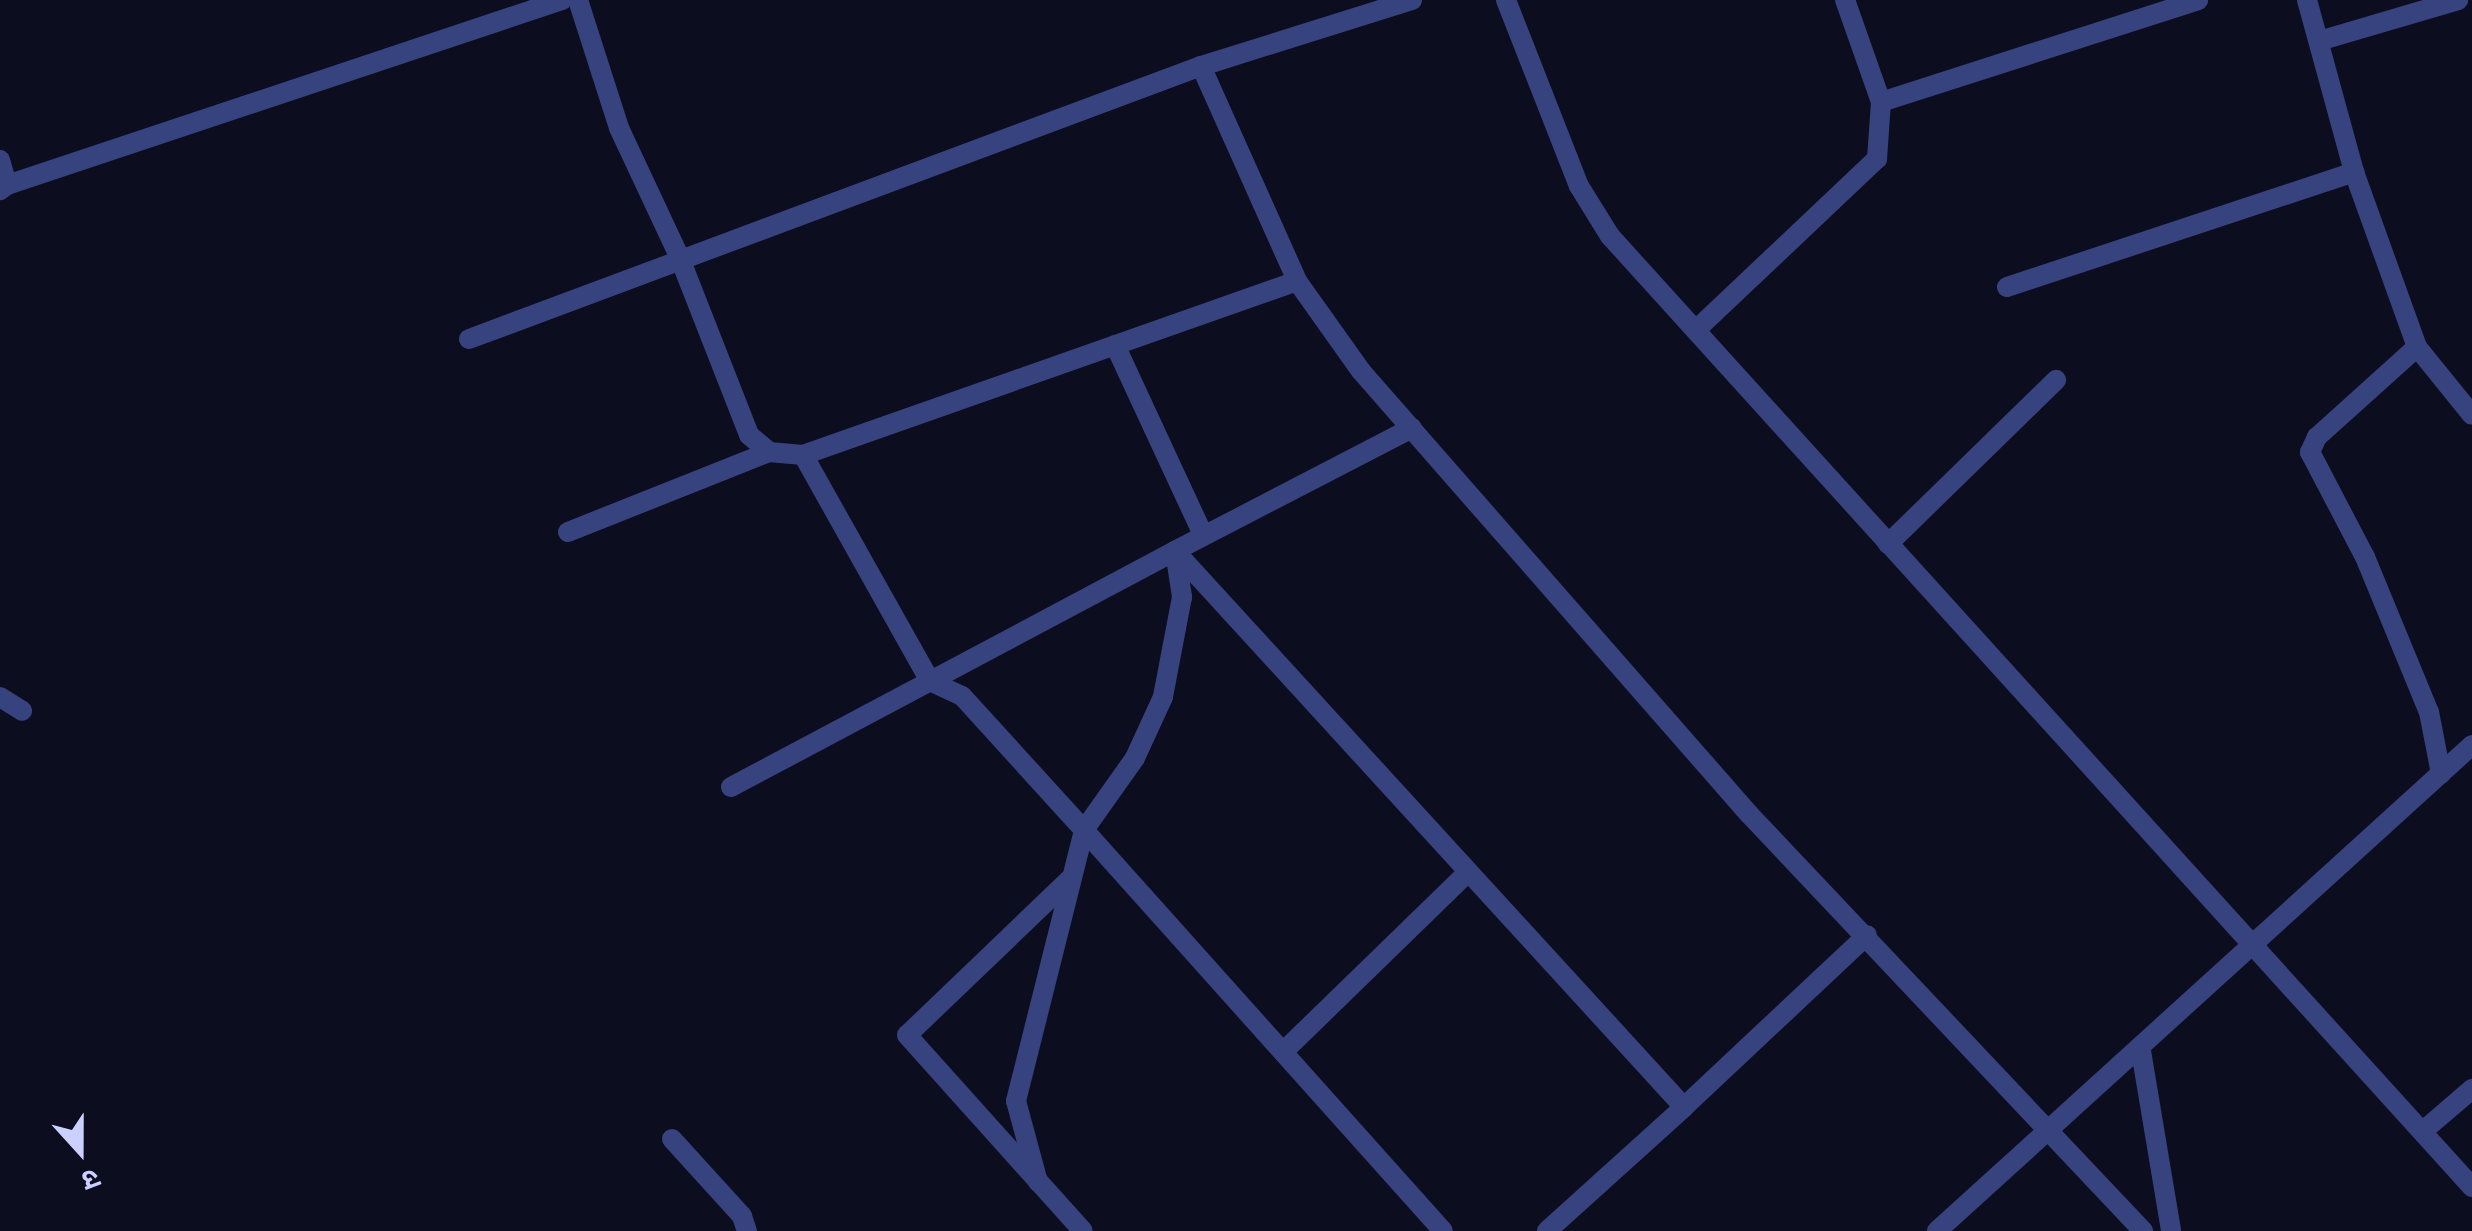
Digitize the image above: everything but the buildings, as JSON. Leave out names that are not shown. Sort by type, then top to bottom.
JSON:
[{"type":"street","points":[[0,160],[4,188],[562,0]]},
{"type":"street","points":[[578,0],[619,128],[679,256],[749,435],[768,452]]},
{"type":"street","points":[[469,338],[679,256],[773,228],[1201,66],[1412,0]]},
{"type":"street","points":[[1506,0],[1579,186],[1610,236],[2472,1188]]},
{"type":"street","points":[[1696,329],[1877,159],[1881,102],[1845,0]]},
{"type":"street","points":[[1881,102],[2198,0]]},
{"type":"street","points":[[2307,0],[2354,172],[2417,347],[2472,414]]},
{"type":"street","points":[[2319,40],[2458,0]]},
{"type":"street","points":[[1201,66],[1298,281],[1412,428],[1749,814],[2142,1231]]},
{"type":"street","points":[[2007,287],[2354,172]]},
{"type":"street","points":[[568,532],[768,452],[804,455],[1298,281]]},
{"type":"street","points":[[1114,345],[1203,535]]},
{"type":"street","points":[[2417,347],[2316,437],[2310,452],[2365,557],[2429,712],[2441,774]]},
{"type":"street","points":[[1888,544],[2056,380]]},
{"type":"street","points":[[731,787],[1412,428]]},
{"type":"street","points":[[804,455],[930,681],[962,696],[1444,1231]]},
{"type":"street","points":[[1038,1182],[1016,1100],[1084,830],[1135,758],[1163,697],[1182,596],[1175,551]]},
{"type":"street","points":[[1175,551],[1684,1108]]},
{"type":"street","points":[[0,696],[22,711]]},
{"type":"street","points":[[1937,1231],[2141,1051],[2472,745]]},
{"type":"street","points":[[1283,1052],[1468,872]]},
{"type":"street","points":[[1072,877],[907,1035],[1083,1231]]},
{"type":"street","points":[[1547,1231],[1867,935]]},
{"type":"street","points":[[2141,1051],[2171,1231]]},
{"type":"street","points":[[2423,1131],[2472,1089]]},
{"type":"street","points":[[672,1140],[742,1216],[747,1231]]}]
